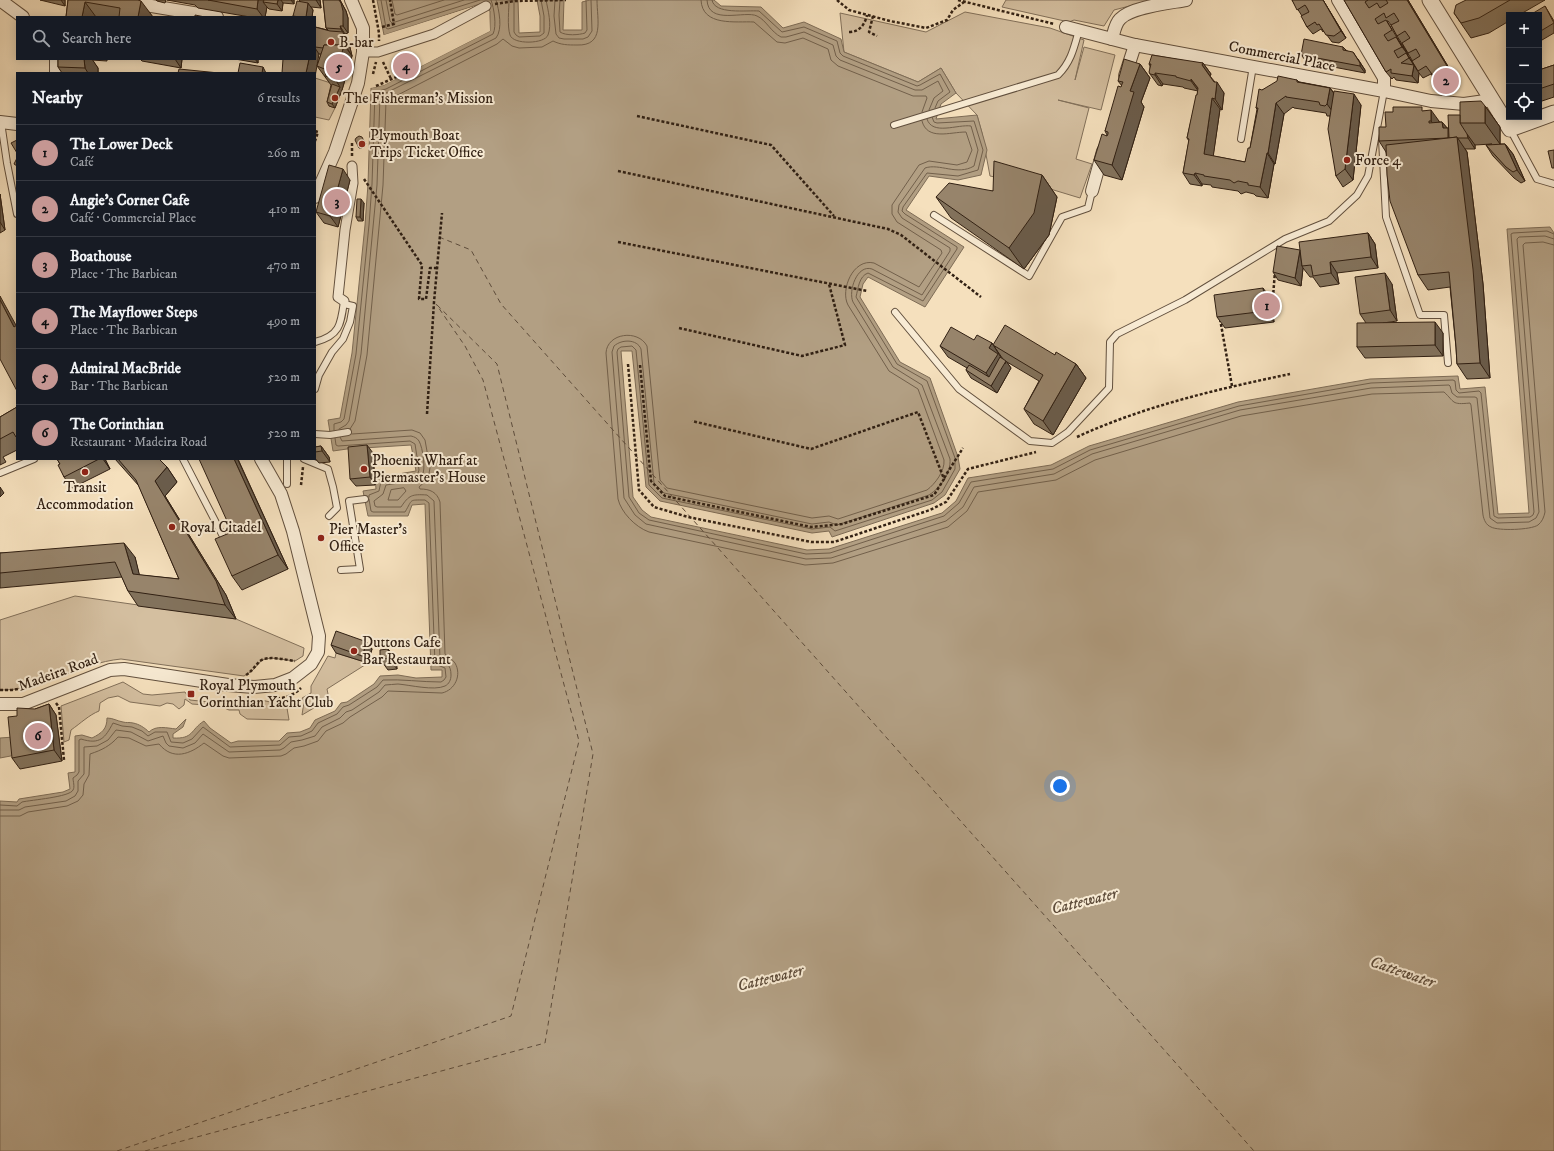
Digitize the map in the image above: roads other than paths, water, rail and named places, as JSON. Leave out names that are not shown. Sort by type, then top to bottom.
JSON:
[{"type":"street","points":[[0,0],[23,16]]},
{"type":"street","points":[[116,0],[211,16]]},
{"type":"street","points":[[316,196],[335,152],[358,83],[363,52],[363,28],[351,0]]},
{"type":"street","points":[[1112,39],[1119,20],[1125,15],[1162,4],[1186,0]]},
{"type":"street","points":[[1338,0],[1384,78],[1384,91]]},
{"type":"street","points":[[1430,0],[1510,129],[1554,113]]},
{"type":"street","points":[[363,52],[378,52],[434,34],[486,6]]},
{"type":"street","name":"Commercial Place","points":[[1066,27],[1135,45],[1253,66],[1431,101],[1464,104],[1492,100]]},
{"type":"street","points":[[1122,89],[1135,45]]},
{"type":"street","points":[[56,60],[56,72]]},
{"type":"street","points":[[0,122],[16,124]]},
{"type":"street","points":[[1092,191],[1107,140]]},
{"type":"street","points":[[344,302],[338,297],[353,183],[352,166]]},
{"type":"street","name":"Madeira Road","points":[[0,704],[23,704],[57,699],[110,670],[124,669],[222,684],[254,687],[275,685],[292,678],[311,664],[318,652],[319,636],[281,494],[262,460]]},
{"type":"lane","points":[[894,125],[1058,75],[1067,66],[1078,30]]},
{"type":"lane","points":[[1241,139],[1253,66]]},
{"type":"lane","points":[[895,312],[959,389],[1030,440],[1052,443],[1068,432],[1109,388],[1110,342],[1117,334],[1184,300],[1285,239],[1329,221],[1357,195],[1368,176],[1384,91]]},
{"type":"lane","points":[[1381,111],[1386,217],[1420,315],[1444,314],[1448,363]]},
{"type":"lane","points":[[0,122],[16,209]]},
{"type":"lane","points":[[1510,129],[1537,179],[1554,184]]},
{"type":"lane","points":[[934,215],[1029,276],[1062,217],[1088,208],[1092,191]]},
{"type":"lane","points":[[316,342],[330,338],[342,322],[344,302],[353,306],[350,322],[343,339],[332,352],[319,375],[316,386]]},
{"type":"lane","points":[[316,434],[330,435],[348,432]]},
{"type":"lane","points":[[0,473],[32,460]]},
{"type":"lane","points":[[184,460],[227,545]]},
{"type":"lane","points":[[287,460],[287,484]]},
{"type":"lane","points":[[304,462],[328,470],[337,508],[329,516]]},
{"type":"lane","points":[[341,570],[360,569],[349,501],[365,499]]},
{"type":"water","name":"Cattewater","points":[[377,0],[518,0],[519,33],[540,32],[540,16],[537,0],[564,0],[563,30],[582,30],[582,2],[590,0],[714,0],[721,6],[761,7],[783,28],[804,22],[841,39],[844,52],[918,82],[941,68],[956,93],[941,104],[936,119],[977,115],[987,150],[981,175],[958,180],[929,176],[906,210],[964,247],[925,307],[868,277],[863,284],[860,297],[900,362],[930,378],[958,457],[960,469],[945,495],[934,503],[832,537],[829,531],[812,533],[660,501],[646,487],[632,351],[621,351],[633,497],[642,510],[651,517],[807,550],[829,549],[942,513],[956,501],[968,478],[1051,465],[1089,446],[1238,402],[1370,379],[1458,376],[1460,389],[1485,387],[1498,514],[1529,513],[1507,229],[1550,227],[1554,233],[1554,1151],[0,1151],[0,801],[17,802],[19,799],[63,792],[70,789],[68,773],[75,772],[75,736],[82,735],[92,738],[96,736],[105,728],[107,718],[142,726],[149,732],[155,728],[176,729],[186,719],[183,727],[173,734],[173,738],[185,737],[204,721],[210,728],[231,743],[238,741],[279,741],[287,733],[300,732],[310,728],[315,720],[335,711],[341,703],[347,702],[374,684],[380,676],[398,675],[416,678],[442,677],[442,670],[431,670],[425,504],[412,505],[408,516],[368,516],[363,491],[376,489],[375,478],[416,471],[411,445],[333,451],[328,420],[340,418],[352,353],[368,184],[371,88],[384,85],[490,31],[490,11],[480,4],[384,35]]},
{"type":"water","points":[[14,737],[16,755],[0,758],[0,738]]},
{"type":"place","name":"B-bar","points":[[331,42]]},
{"type":"place","name":"The Mayflower Steps","points":[[406,66]]},
{"type":"place","name":"Admiral MacBride","points":[[339,67]]},
{"type":"place","name":"Angie's Corner Cafe","points":[[1446,81]]},
{"type":"place","name":"The Fisherman's Mission","points":[[335,98]]},
{"type":"place","name":"Plymouth Boat Trips Ticket Office","points":[[362,144]]},
{"type":"place","name":"Force 4","points":[[1347,160]]},
{"type":"place","name":"Boathouse","points":[[337,202]]},
{"type":"place","name":"The Lower Deck","points":[[1267,306]]},
{"type":"place","name":"Phoenix Wharf at Piermaster's House","points":[[364,469]]},
{"type":"place","name":"Transit Accommodation","points":[[85,472]]},
{"type":"place","name":"Royal Citadel","points":[[172,527]]},
{"type":"place","name":"Pier Master's Office","points":[[321,538]]},
{"type":"place","name":"Duttons Cafe Bar Restaurant","points":[[354,651]]},
{"type":"place","name":"Royal Plymouth Corinthian Yacht Club","points":[[191,694]]},
{"type":"place","name":"The Corinthian","points":[[38,736]]}]
